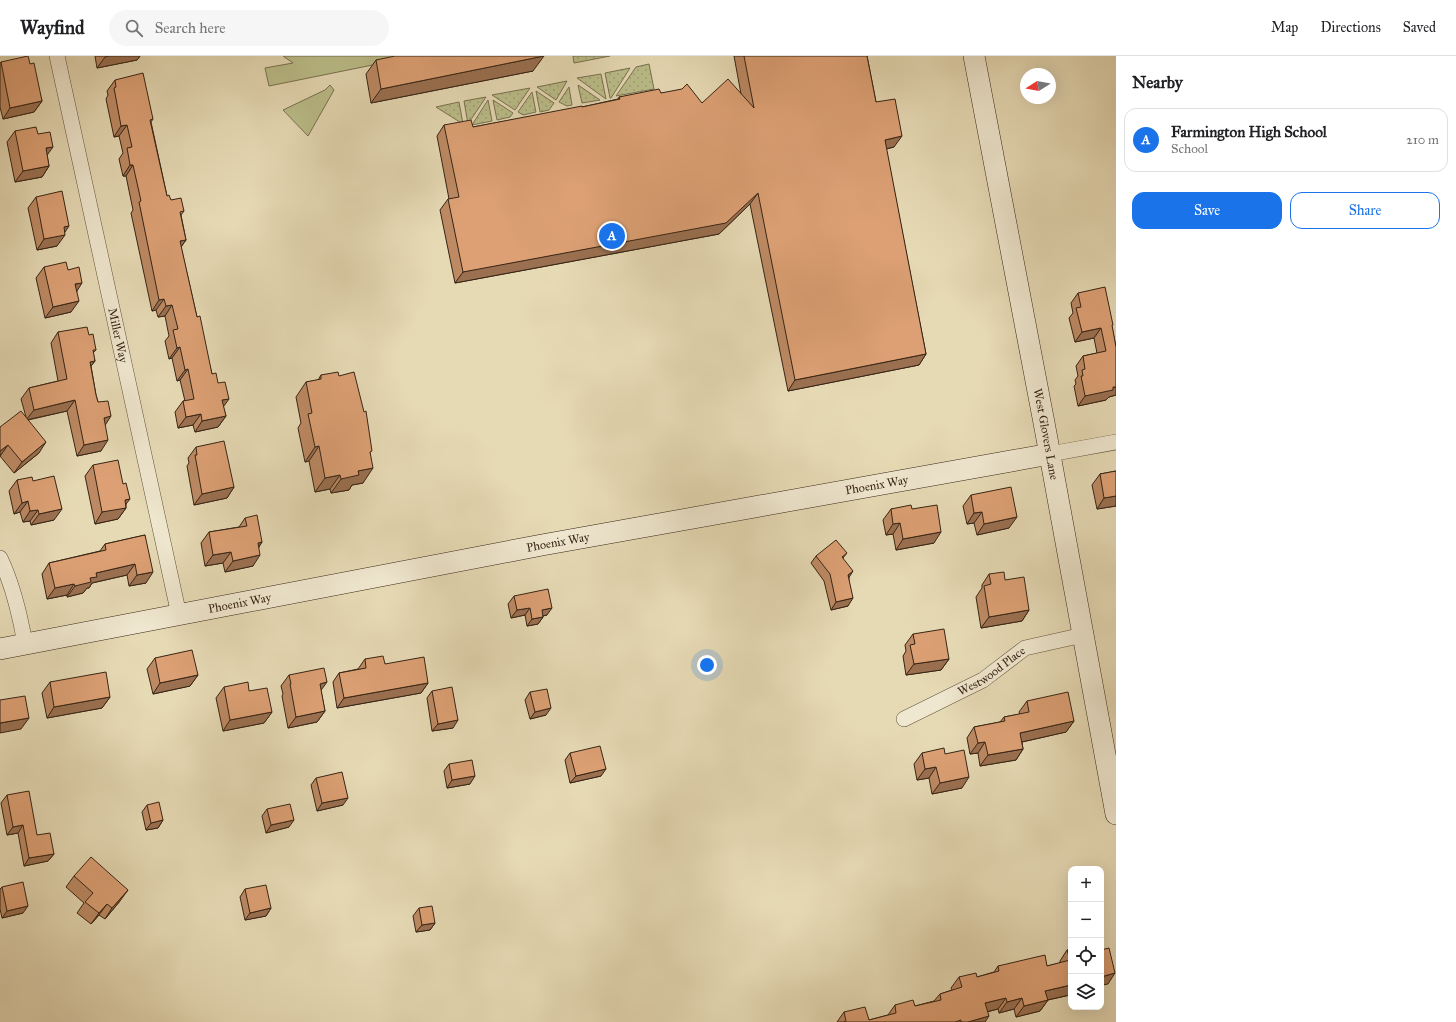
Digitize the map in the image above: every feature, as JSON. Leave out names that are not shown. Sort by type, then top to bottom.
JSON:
[{"type":"street","name":"Miller Way","points":[[57,56],[179,614]]},
{"type":"street","name":"West Glovers Lane","points":[[974,56],[1050,454],[1116,814]]},
{"type":"street","name":"Phoenix Way","points":[[0,649],[542,545],[1116,442]]},
{"type":"street","points":[[0,558],[20,616],[25,644]]},
{"type":"street","name":"Westwood Place","points":[[904,719],[982,680],[1025,648],[1083,635]]},
{"type":"green space","points":[[283,56],[417,56],[269,86],[265,68],[293,63]]},
{"type":"green space","points":[[573,56],[610,56],[574,63]]},
{"type":"green space","points":[[649,64],[654,89],[616,96],[636,67]]},
{"type":"green space","points":[[630,68],[611,98],[610,98],[605,73]]},
{"type":"green space","points":[[601,74],[606,99],[577,78]]},
{"type":"green space","points":[[567,81],[556,100],[537,87]]},
{"type":"green space","points":[[330,85],[334,90],[308,136],[283,110],[325,90]]},
{"type":"green space","points":[[578,85],[600,100],[582,103]]},
{"type":"green space","points":[[569,87],[572,105],[567,106],[559,102]]},
{"type":"green space","points":[[530,88],[515,110],[492,95]]},
{"type":"green space","points":[[536,91],[554,103],[549,110],[540,112]]},
{"type":"green space","points":[[532,92],[536,112],[523,115],[518,112]]},
{"type":"green space","points":[[486,97],[468,124],[464,101]]},
{"type":"green space","points":[[488,100],[492,121],[472,125]]},
{"type":"green space","points":[[493,100],[513,113],[510,117],[497,120]]},
{"type":"green space","points":[[459,102],[463,124],[436,107]]},
{"type":"building","points":[[28,56],[30,64],[34,63],[42,101],[10,108],[1,62]]},
{"type":"building","points":[[395,56],[544,56],[381,89],[376,60]]},
{"type":"building","points":[[744,56],[867,56],[876,102],[895,99],[902,136],[885,140],[926,354],[795,380],[758,193],[726,223],[463,272],[448,199],[459,197],[444,125],[471,120],[473,127],[582,107],[620,99],[619,97],[659,89],[661,93],[682,89],[687,84],[702,103],[728,79],[754,108]]},
{"type":"building","points":[[143,73],[153,119],[150,120],[167,196],[169,195],[171,200],[181,198],[184,211],[180,212],[186,240],[180,241],[197,317],[200,316],[212,374],[216,373],[218,383],[225,382],[229,399],[222,400],[226,416],[202,421],[201,414],[186,417],[183,401],[194,399],[188,369],[185,370],[180,347],[177,348],[173,330],[178,329],[172,305],[166,306],[164,299],[159,300],[139,202],[141,201],[133,165],[130,165],[127,148],[132,147],[127,125],[121,126],[114,88],[116,87],[115,80]]},
{"type":"building","points":[[36,127],[38,134],[50,132],[53,147],[46,148],[49,166],[23,171],[15,131]]},
{"type":"building","points":[[62,191],[69,226],[64,227],[65,235],[44,239],[36,197]]},
{"type":"building","points":[[66,262],[68,270],[79,267],[82,283],[75,284],[79,301],[53,307],[44,267]]},
{"type":"building","points":[[1105,287],[1116,347],[1116,387],[1113,387],[1113,390],[1085,396],[1081,376],[1083,376],[1082,370],[1085,369],[1083,356],[1106,351],[1101,328],[1082,332],[1076,308],[1081,307],[1078,293]]},
{"type":"building","points":[[87,327],[89,335],[93,334],[96,350],[93,350],[95,361],[90,362],[96,395],[98,402],[108,401],[111,416],[104,418],[108,440],[84,445],[75,400],[34,410],[29,388],[67,379],[58,332]]},
{"type":"building","points":[[338,372],[339,376],[354,372],[364,412],[366,411],[373,468],[358,471],[359,475],[341,479],[340,475],[325,478],[319,446],[315,447],[308,414],[312,413],[306,382],[321,379],[321,375]]},
{"type":"building","points":[[21,411],[46,442],[22,462],[8,445],[0,451],[0,427]]},
{"type":"building","points":[[224,441],[234,487],[202,494],[195,455],[197,455],[196,447]]},
{"type":"building","points":[[118,460],[123,484],[126,483],[130,499],[125,500],[126,508],[102,512],[93,465]]},
{"type":"building","points":[[1116,471],[1116,496],[1104,498],[1100,474]]},
{"type":"building","points":[[54,476],[62,509],[39,514],[38,510],[30,511],[28,501],[22,503],[17,480],[32,477],[33,481]]},
{"type":"building","points":[[1011,487],[1017,517],[984,524],[982,512],[974,513],[971,495]]},
{"type":"building","points":[[911,505],[912,509],[937,505],[941,532],[903,539],[900,523],[893,524],[891,509]]},
{"type":"building","points":[[257,515],[262,542],[258,543],[260,555],[233,561],[231,552],[213,555],[209,532],[247,526],[245,518]]},
{"type":"building","points":[[145,535],[153,572],[137,575],[135,564],[96,573],[97,577],[90,578],[91,582],[75,586],[74,584],[55,588],[49,563],[106,550],[105,544]]},
{"type":"building","points":[[836,540],[847,553],[842,557],[853,571],[848,575],[853,598],[836,602],[830,574],[816,556]]},
{"type":"building","points":[[1004,572],[1005,580],[1024,577],[1029,610],[989,617],[984,586],[991,584],[989,574]]},
{"type":"building","points":[[548,589],[552,608],[542,610],[543,617],[532,619],[530,608],[517,610],[514,596]]},
{"type":"building","points":[[944,629],[949,659],[914,664],[910,645],[915,644],[913,634]]},
{"type":"building","points":[[192,650],[198,675],[160,683],[155,658]]},
{"type":"building","points":[[383,656],[385,664],[424,657],[428,683],[344,698],[339,673],[366,668],[365,659]]},
{"type":"building","points":[[324,668],[327,682],[320,684],[325,711],[296,717],[289,675]]},
{"type":"building","points":[[106,672],[110,697],[54,707],[50,682]]},
{"type":"building","points":[[248,682],[249,691],[267,688],[272,712],[230,720],[224,687]]},
{"type":"building","points":[[452,687],[458,720],[438,724],[432,691]]},
{"type":"building","points":[[547,689],[551,708],[535,712],[530,692]]},
{"type":"building","points":[[1068,692],[1074,721],[1020,733],[1023,749],[988,755],[985,742],[978,743],[974,727],[1005,721],[1004,717],[1029,712],[1027,701]]},
{"type":"building","points":[[25,696],[29,718],[0,723],[0,700]]},
{"type":"building","points":[[600,746],[606,769],[576,776],[570,753]]},
{"type":"building","points":[[944,748],[945,754],[964,750],[969,777],[940,783],[936,767],[925,769],[922,753]]},
{"type":"building","points":[[472,760],[475,776],[452,780],[449,764]]},
{"type":"building","points":[[342,772],[348,798],[322,803],[316,778]]},
{"type":"building","points":[[29,791],[37,835],[50,833],[54,854],[29,858],[23,825],[13,827],[7,795]]},
{"type":"building","points":[[159,802],[163,820],[151,823],[147,805]]},
{"type":"building","points":[[290,804],[294,820],[271,825],[267,809]]},
{"type":"building","points":[[91,857],[128,890],[112,908],[107,904],[99,913],[85,902],[93,893],[74,876]]},
{"type":"building","points":[[23,882],[28,906],[7,911],[2,887]]},
{"type":"building","points":[[266,885],[271,908],[250,913],[245,889]]},
{"type":"building","points":[[432,906],[435,923],[422,925],[419,908]]},
{"type":"building","points":[[1109,948],[1115,973],[1104,976],[1104,949]]},
{"type":"building","points":[[1045,955],[1047,966],[1068,961],[1068,986],[1045,991],[1048,1000],[1024,1006],[1022,998],[1007,1002],[1006,998],[985,1003],[989,1016],[968,1022],[961,1022],[961,1020],[955,1022],[844,1022],[846,1021],[844,1012],[865,1007],[869,1020],[896,1013],[895,1005],[913,1000],[915,1006],[941,1000],[940,994],[962,987],[959,977],[976,973],[977,977],[999,971],[998,966]]},
{"type":"place","name":"Farmington High School","points":[[612,236]]}]
